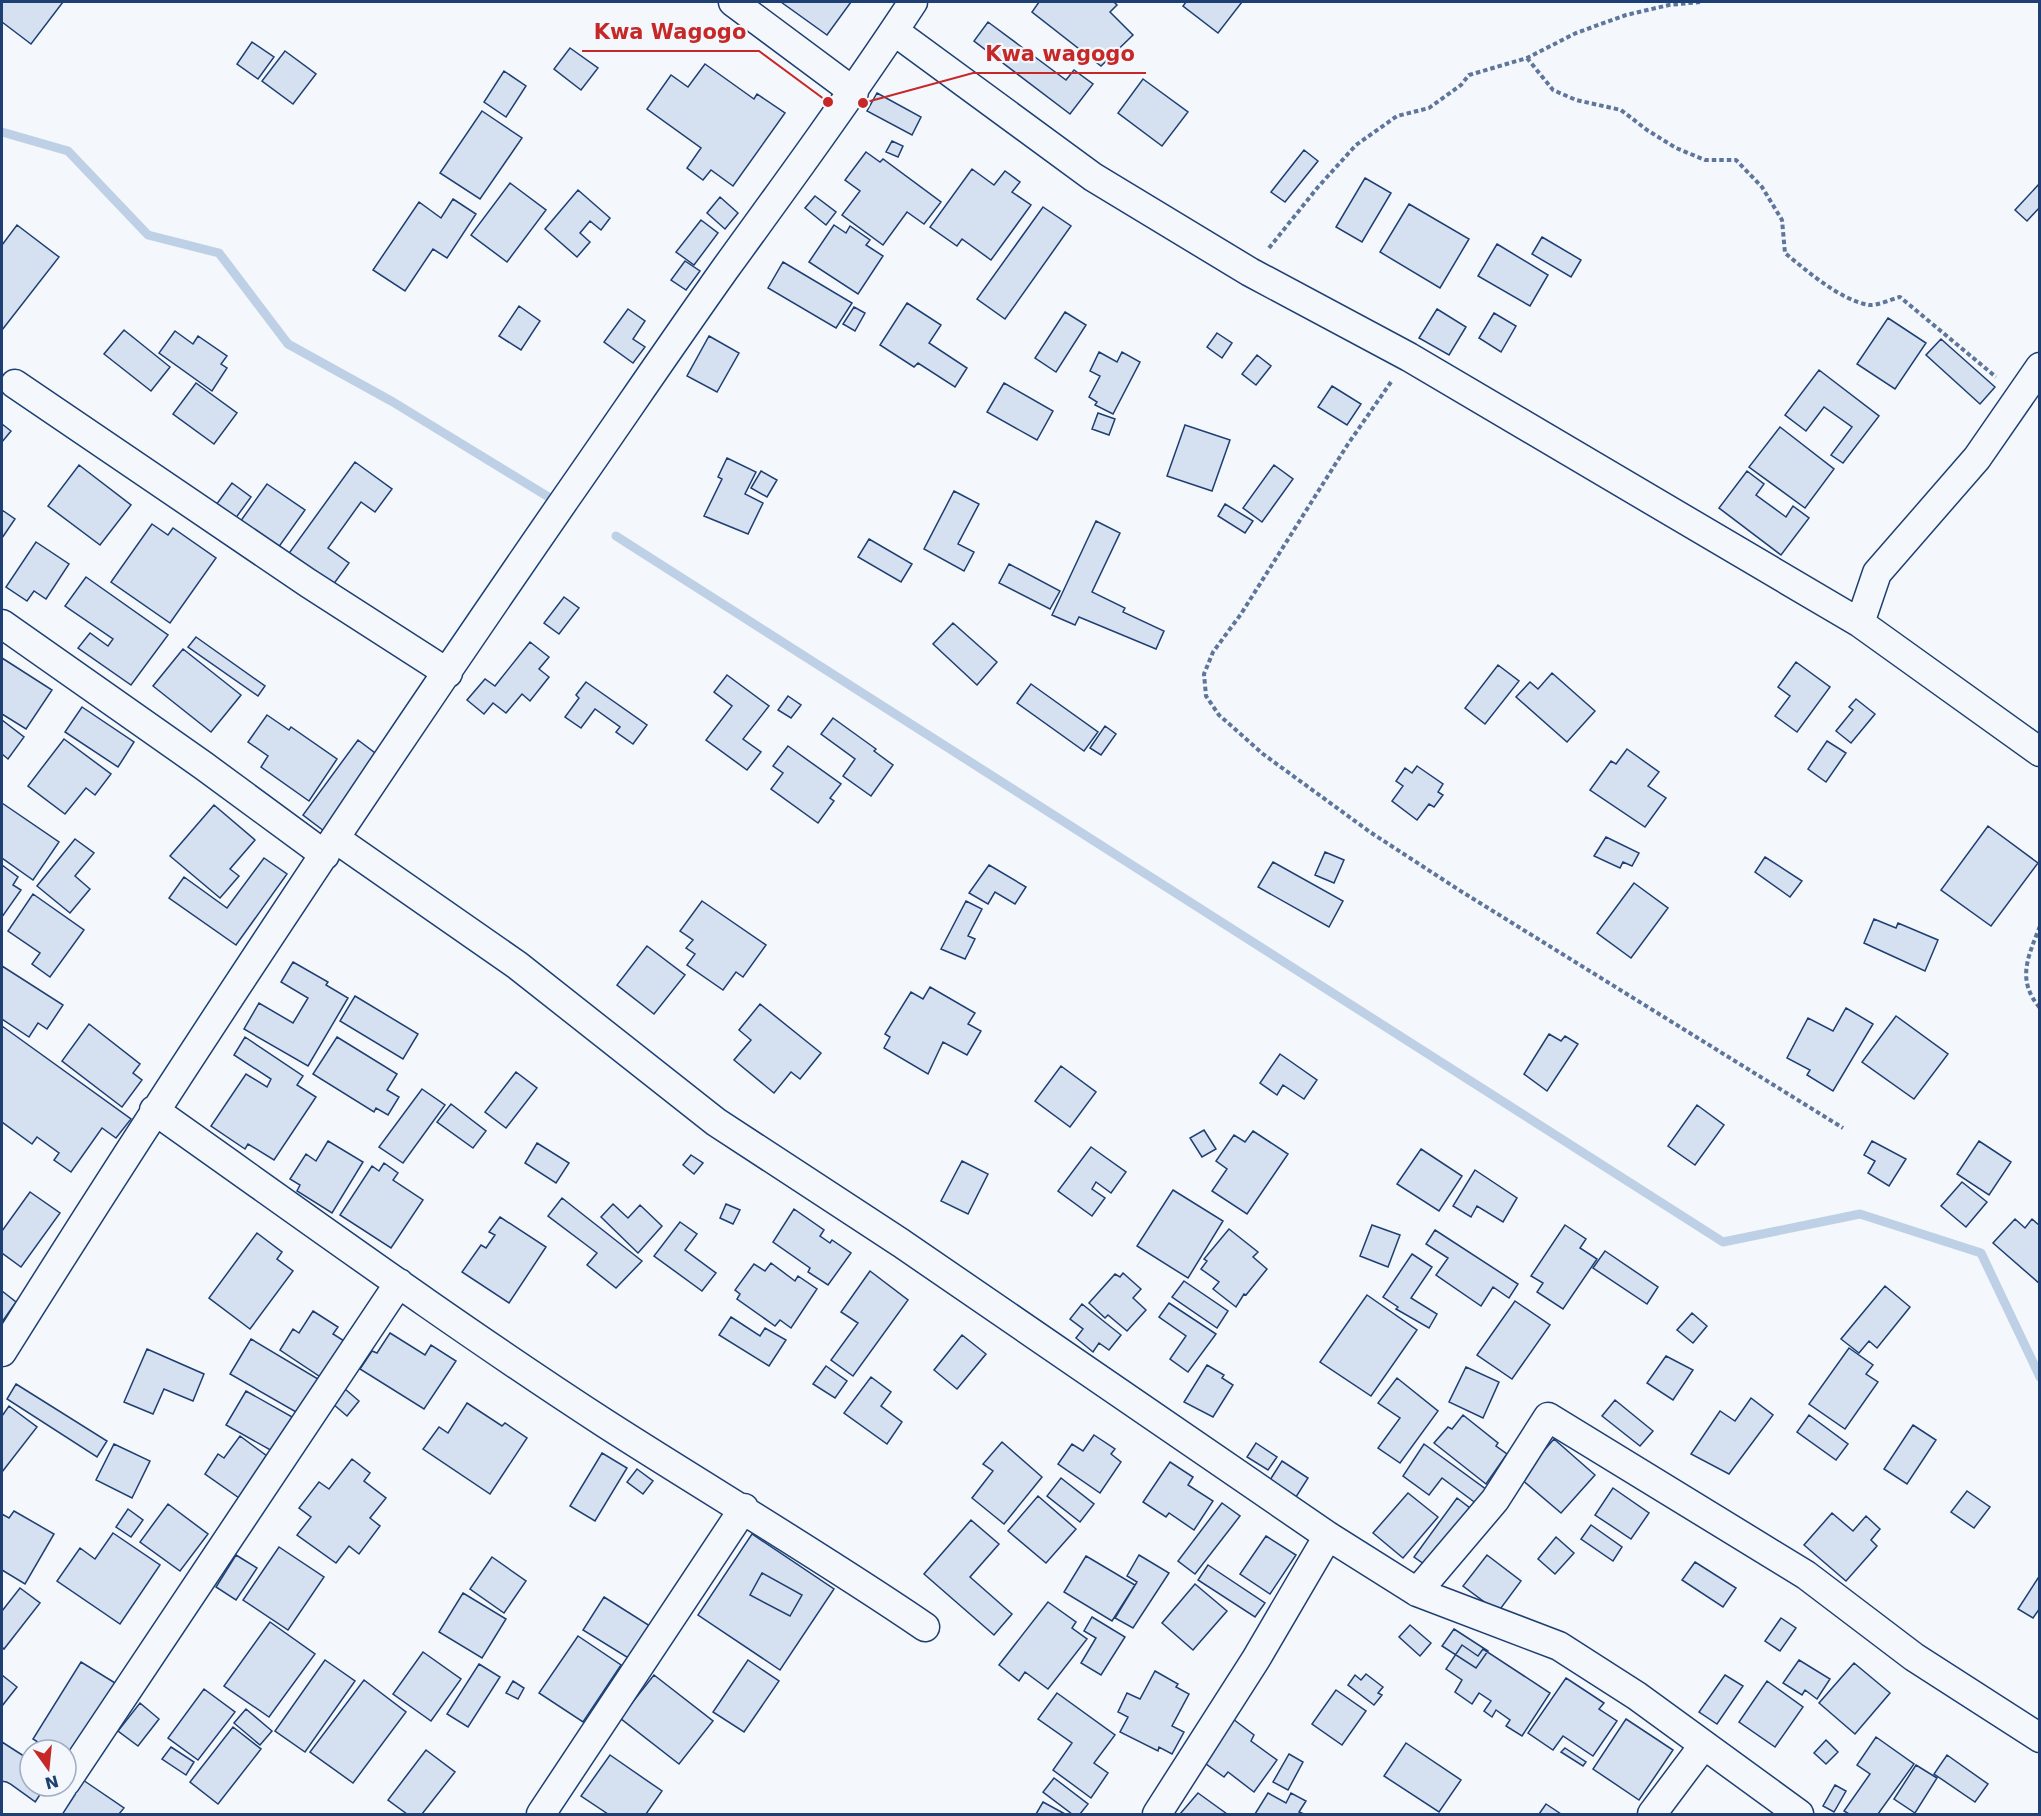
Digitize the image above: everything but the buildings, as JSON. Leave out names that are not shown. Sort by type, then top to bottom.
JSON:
[{"type":"street","points":[[733,2],[854,92]]},
{"type":"street","points":[[2,1352],[154,1110],[448,673],[716,282],[854,92],[913,2]]},
{"type":"street","points":[[894,31],[1093,177],[1250,272],[1408,357],[1860,623],[2040,752]]},
{"type":"street","points":[[1860,623],[1877,573],[1977,458],[2040,367]]},
{"type":"street","points":[[15,384],[308,583],[448,673]]},
{"type":"street","points":[[2,624],[204,766],[517,965],[716,1122],[901,1243],[1328,1536],[1417,1592],[1559,1646],[1637,1696],[1798,1815]]},
{"type":"street","points":[[154,1110],[399,1283],[606,1424],[744,1508],[926,1626]]},
{"type":"street","points":[[78,1764],[399,1283]]},
{"type":"street","points":[[1417,1592],[1495,1500],[1548,1417],[1806,1575],[1914,1658],[2040,1738]]},
{"type":"street","points":[[541,1815],[744,1508]]},
{"type":"street","points":[[1157,1815],[1256,1659],[1328,1536]]},
{"type":"street","points":[[1652,1815],[1703,1746]]},
{"type":"street","points":[[2,1796],[27,1815]]},
{"type":"street","points":[[45,1815],[56,1798]]},
{"type":"path","points":[[1250,272],[1318,187],[1356,145],[1397,116],[1429,108],[1461,85],[1469,75],[1527,58],[1576,33],[1626,15],[1669,5],[1700,2]]},
{"type":"path","points":[[1527,58],[1553,90],[1576,100],[1622,110],[1647,130],[1676,148],[1705,160],[1736,160],[1762,187],[1782,220],[1785,253],[1824,283],[1870,305],[1900,297],[2019,396]]},
{"type":"path","points":[[1408,357],[1348,444],[1241,614],[1213,652],[1204,674],[1206,696],[1219,715],[1263,754],[1370,831],[1459,890],[1843,1128]]},
{"type":"path","points":[[2040,927],[2025,965],[2030,997],[2040,1008]]},
{"type":"waterway","points":[[2,132],[68,151],[148,235],[219,253],[288,344],[393,402],[560,504]]},
{"type":"waterway","points":[[616,536],[1723,1242],[1860,1214],[1981,1253],[2040,1377]]},
{"type":"place","name":"Kwa Wagogo","points":[[828,102]]},
{"type":"place","name":"Kwa wagogo","points":[[863,103]]}]
